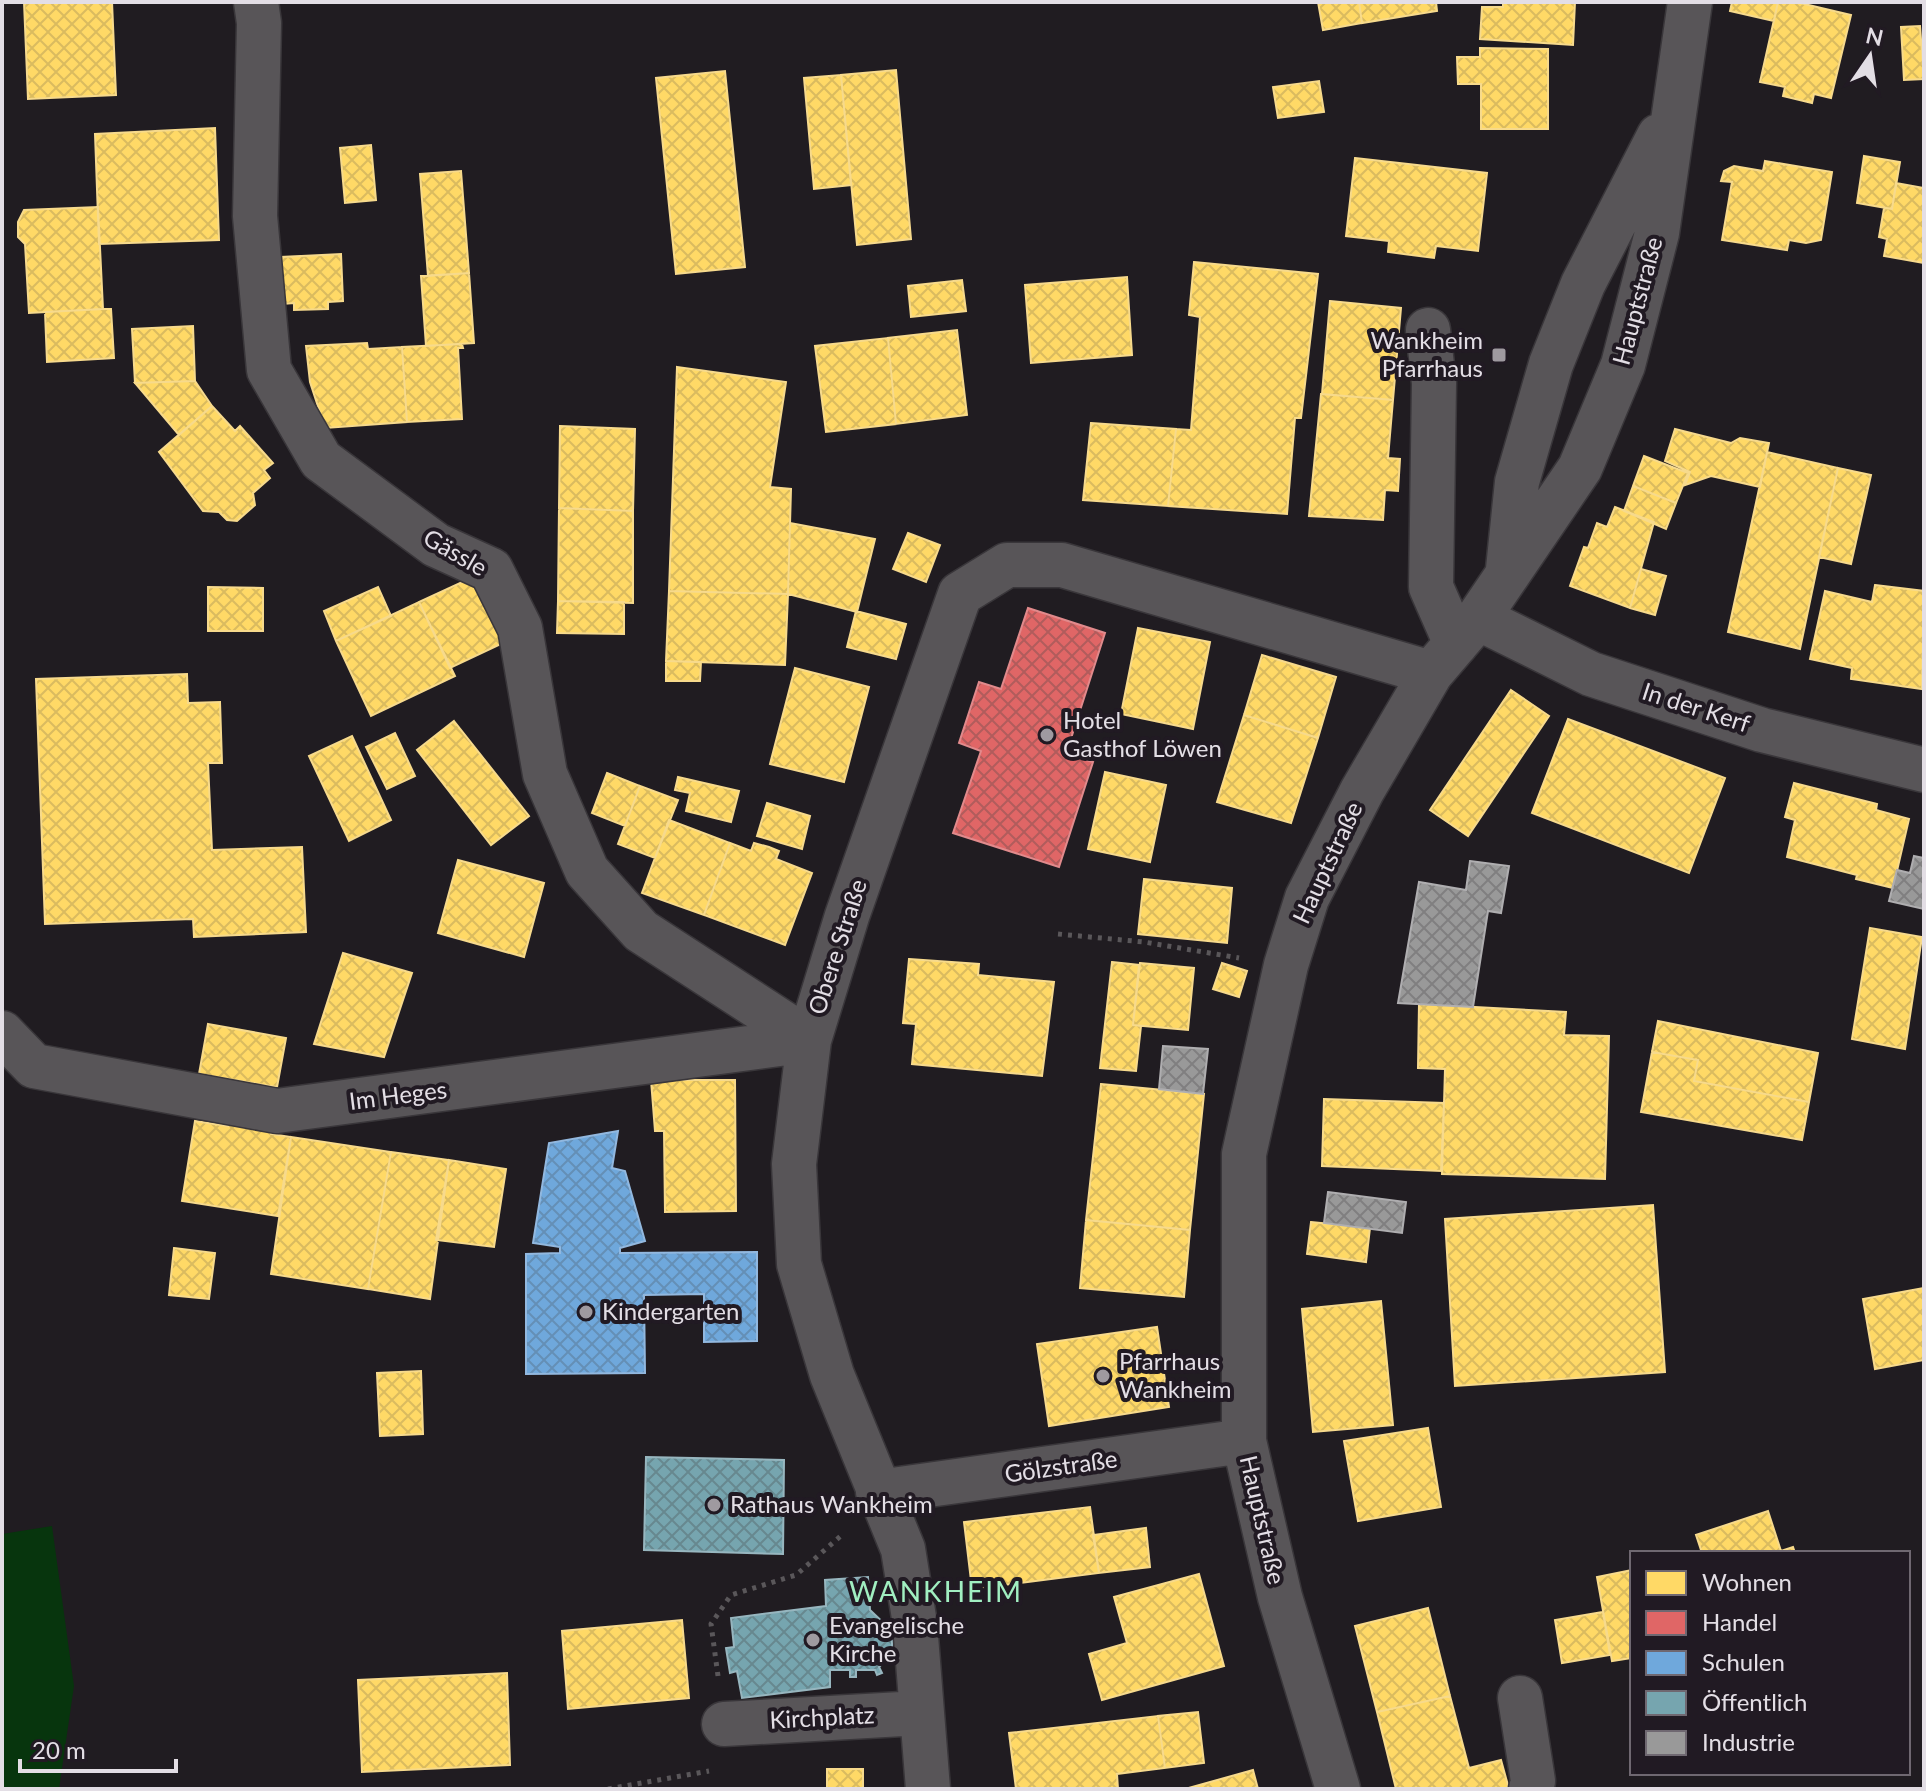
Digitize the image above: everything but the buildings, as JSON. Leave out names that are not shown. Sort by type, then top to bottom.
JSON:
[{"type":"street","name":"Gässle","points":[[256,2],[259,23],[255,216],[269,370],[321,460],[436,545],[491,570],[520,628],[545,774],[587,871],[641,931],[809,1040]]},
{"type":"street","name":"Hauptstraße","points":[[1338,1789],[1280,1597],[1244,1441],[1244,1154],[1286,965],[1307,898],[1362,791],[1455,645],[1580,468],[1623,365],[1657,233],[1690,2]]},
{"type":"street","points":[[1508,571],[1517,482],[1551,364],[1583,284],[1677,101]]},
{"type":"street","points":[[1428,330],[1434,383],[1431,587],[1455,645]]},
{"type":"street","name":"Obere Straße","points":[[928,1789],[915,1624],[903,1549],[832,1375],[799,1264],[794,1164],[809,1040],[847,916],[960,594],[1007,565],[1062,565],[1455,645]]},
{"type":"street","name":"In der Kerf","points":[[1455,645],[1591,674],[1762,730],[1924,770]]},
{"type":"street","name":"Im Heges","points":[[2,1033],[34,1066],[277,1111],[809,1040]]},
{"type":"street","name":"Gölzstraße","points":[[878,1492],[1244,1441]]},
{"type":"street","points":[[1520,1698],[1533,1781],[1531,1789]]},
{"type":"street","name":"Kirchplatz","points":[[724,1724],[920,1713]]},
{"type":"path","points":[[1058,934],[1144,942],[1286,965]]},
{"type":"path","points":[[608,1789],[716,1770],[724,1724],[711,1624],[731,1595],[796,1575],[835,1544],[878,1492]]},
{"type":"green space","points":[[52,1526],[74,1686],[59,1789],[2,1789],[2,1534]]},
{"type":"place","name":"Wankheim Pfarrhaus","points":[[1499,355]]},
{"type":"place","name":"Hotel Gasthof Löwen","points":[[1047,735]]},
{"type":"place","name":"Kindergarten","points":[[586,1312]]},
{"type":"place","name":"Pfarrhaus Wankheim","points":[[1103,1376]]},
{"type":"place","name":"Rathaus Wankheim","points":[[714,1505]]},
{"type":"place","name":"Evangelische Kirche","points":[[813,1640]]},
{"type":"district","name":"WANKHEIM","points":[[936,1592]]}]
